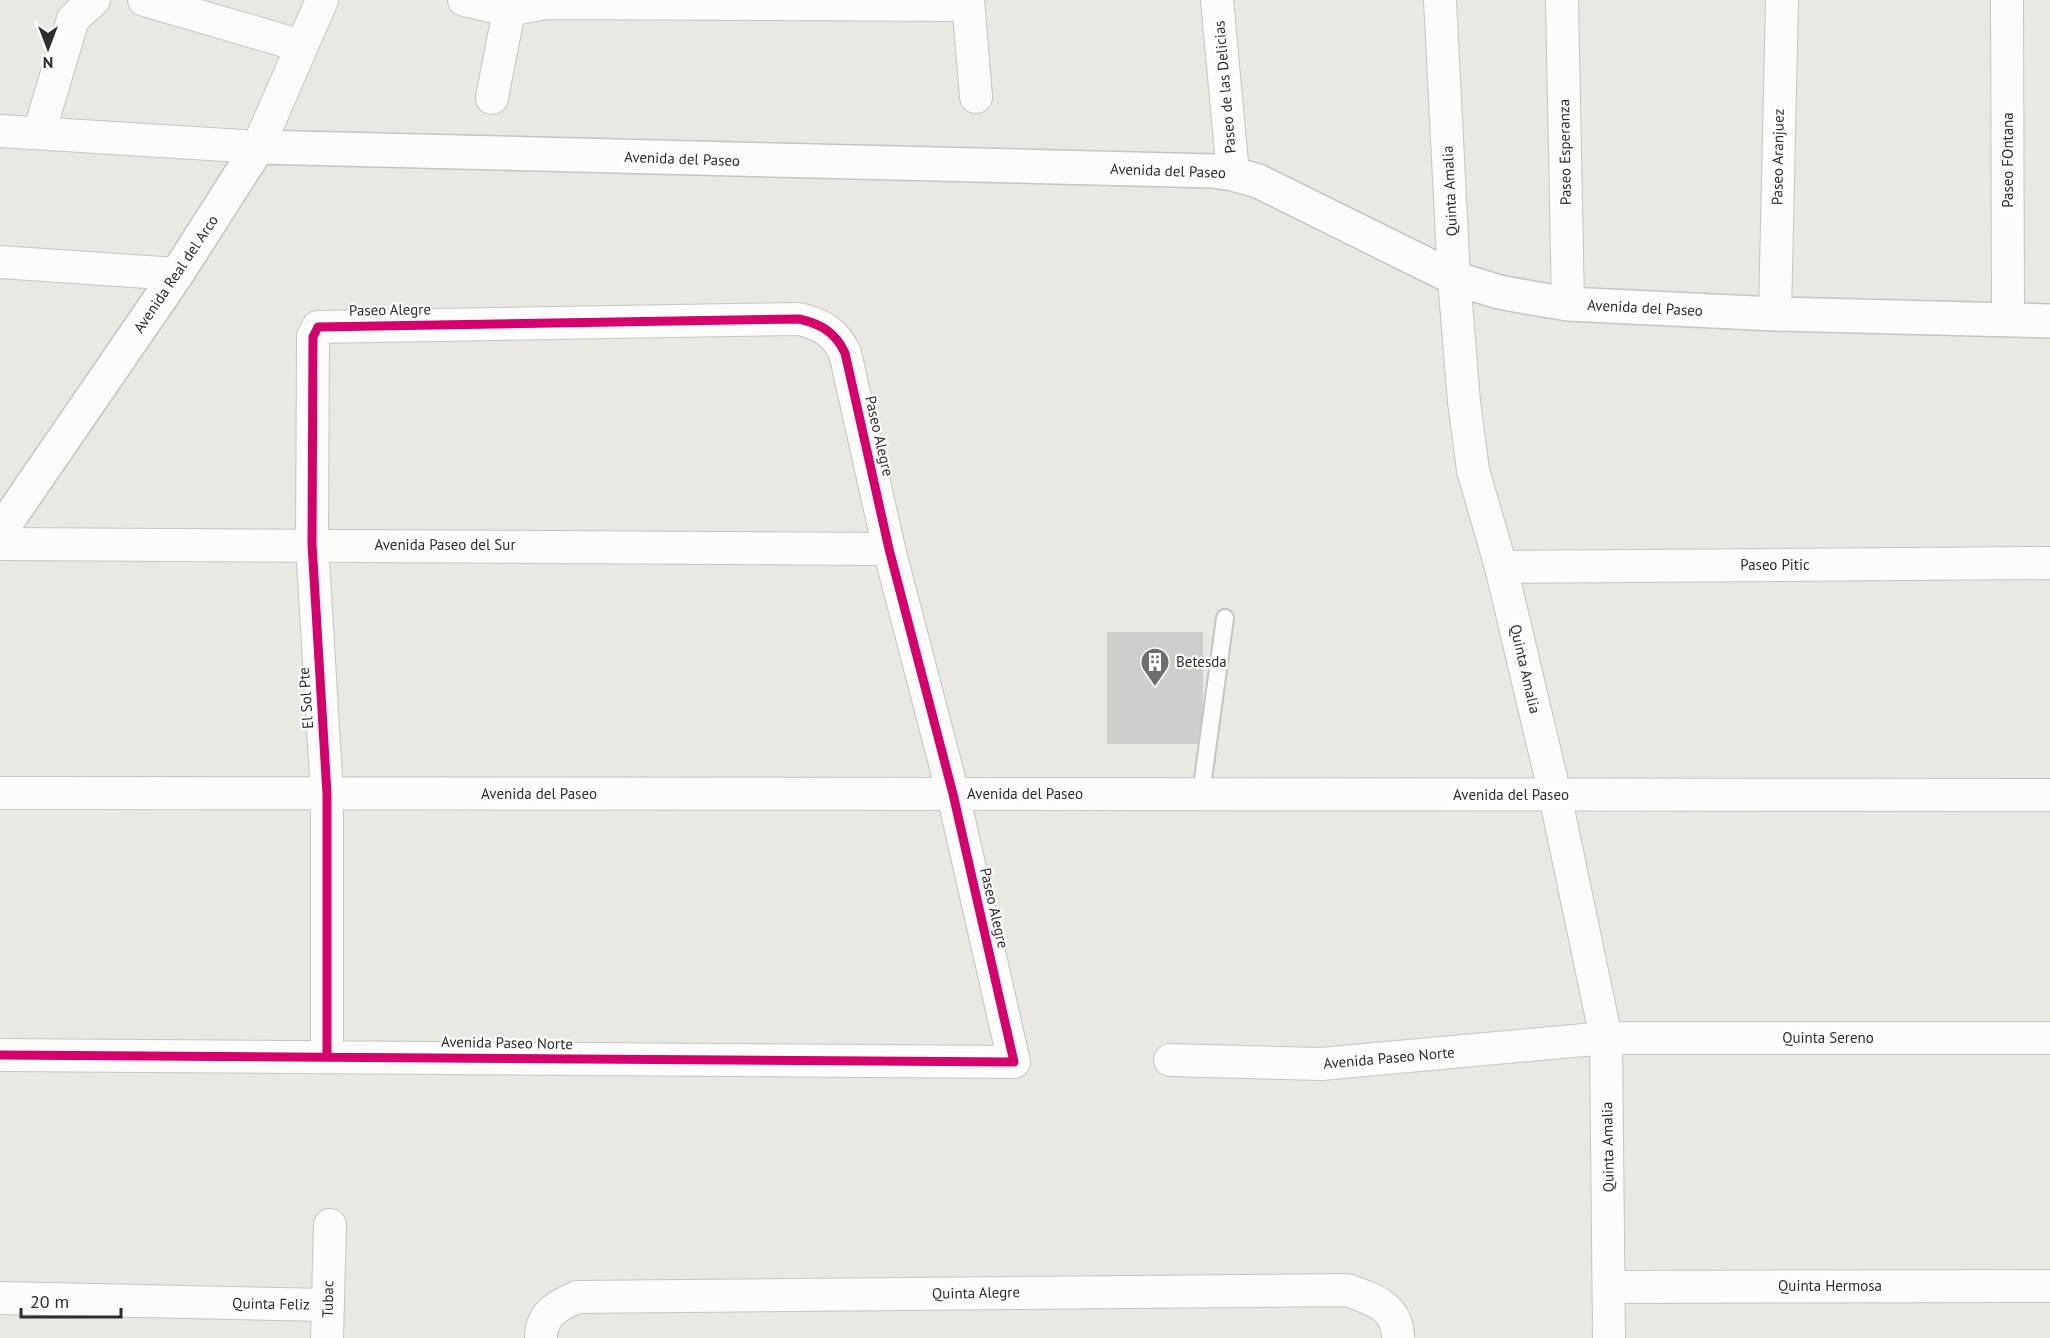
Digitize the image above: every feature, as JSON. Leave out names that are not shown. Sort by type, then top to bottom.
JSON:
[{"type":"street","points":[[39,133],[72,19],[94,0]]},
{"type":"street","points":[[144,0],[302,46]]},
{"type":"street","name":"Avenida Real del Arco","points":[[0,532],[177,274],[258,147],[322,0]]},
{"type":"street","points":[[464,0],[509,5],[543,2],[968,3],[976,97]]},
{"type":"street","name":"Paseo de las Delicias","points":[[1217,0],[1233,174]]},
{"type":"street","name":"Quinta Amalia","points":[[1440,0],[1454,278],[1464,402],[1473,471],[1501,567],[1555,795],[1606,1038],[1609,1338]]},
{"type":"street","name":"Paseo Esperanza","points":[[1562,0],[1568,304]]},
{"type":"street","name":"Paseo Aranjuez","points":[[1775,314],[1782,0]]},
{"type":"street","name":"Paseo FOntana","points":[[2007,0],[2008,320]]},
{"type":"street","points":[[492,98],[509,5]]},
{"type":"street","points":[[0,131],[258,147]]},
{"type":"street","name":"Avenida del Paseo","points":[[258,147],[1233,174],[1258,182],[1454,278],[1499,292],[1568,304],[1775,314],[2050,321]]},
{"type":"street","points":[[0,261],[177,274]]},
{"type":"street","name":"Paseo Alegre","points":[[313,337],[321,326],[799,319],[815,323],[839,340],[845,352],[889,549],[953,794],[1014,1062]]},
{"type":"street","name":"El Sol Pte","points":[[313,337],[312,544],[327,794],[327,1056]]},
{"type":"street","name":"Avenida Paseo del Sur","points":[[0,544],[889,549]]},
{"type":"street","name":"Paseo Pitic","points":[[1501,567],[2050,563]]},
{"type":"street","name":"Avenida del Paseo","points":[[0,793],[2050,795]]},
{"type":"street","name":"Avenida Paseo Norte","points":[[1170,1060],[1321,1064],[1606,1038]]},
{"type":"street","name":"Quinta Sereno","points":[[1606,1038],[2050,1038]]},
{"type":"street","name":"Avenida Paseo Norte","points":[[0,1055],[1014,1062]]},
{"type":"street","name":"Tubac","points":[[327,1338],[330,1225]]},
{"type":"street","name":"Quinta Hermosa","points":[[1610,1287],[2050,1286]]},
{"type":"street","name":"Quinta Alegre","points":[[541,1332],[554,1307],[577,1297],[1347,1290],[1380,1302],[1398,1328],[1398,1338]]},
{"type":"street","name":"Quinta Feliz","points":[[0,1298],[327,1305]]},
{"type":"lane","points":[[1201,794],[1225,618]]},
{"type":"building","name":"Betesda","points":[[1107,632],[1203,632],[1203,744],[1107,744]]},
{"type":"cycle path","points":[[0,1055],[1014,1062],[953,794],[889,549],[845,353],[832,334],[814,323],[799,319],[318,327],[313,337],[312,544],[327,794],[327,1056]]},
{"type":"place","name":"Betesda","points":[[1155,688]]}]
